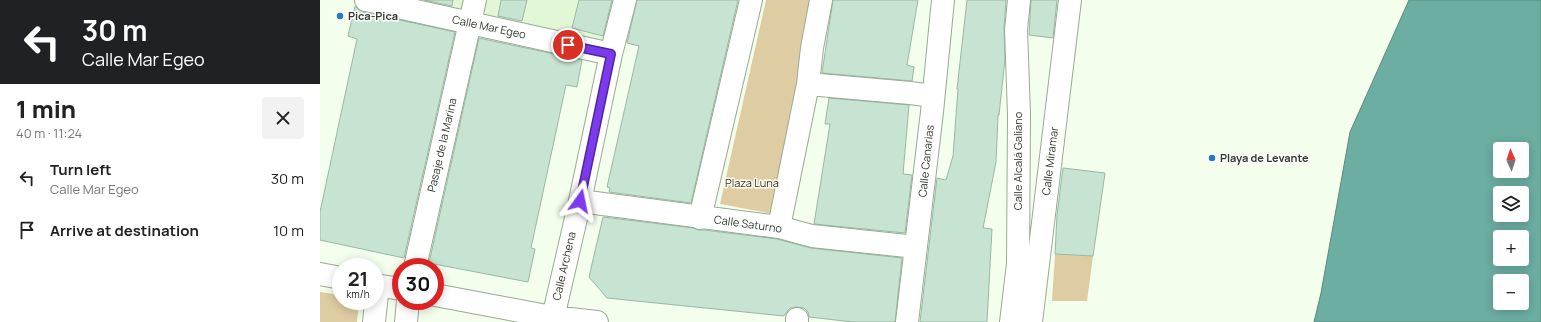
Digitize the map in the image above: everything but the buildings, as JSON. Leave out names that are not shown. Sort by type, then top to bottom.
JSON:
[{"type":"street","name":"Calle Mar Egeo","points":[[366,0],[611,54]]},
{"type":"street","name":"Pasaje de la Marina","points":[[417,258],[474,0]]},
{"type":"street","name":"Calle Archena","points":[[552,320],[580,201],[611,54],[625,0]]},
{"type":"street","points":[[700,218],[751,0]]},
{"type":"street","points":[[779,227],[808,84],[812,48],[821,0]]},
{"type":"street","name":"Calle Canarias","points":[[907,322],[943,0]]},
{"type":"street","name":"Calle Alcalá Galiano","points":[[1011,322],[1018,264],[1019,115],[1016,30],[1019,0]]},
{"type":"street","name":"Calle Miramar","points":[[1031,322],[1070,0]]},
{"type":"street","points":[[808,84],[910,92],[933,96]]},
{"type":"street","name":"Calle Saturno","points":[[580,201],[700,218],[779,227],[812,236],[916,248]]},
{"type":"street","points":[[320,274],[332,276]]},
{"type":"street","points":[[444,297],[552,320],[596,322]]},
{"type":"street","points":[[374,322],[375,310]]},
{"type":"street","points":[[406,322],[407,310]]},
{"type":"shaded area","points":[[366,0],[625,0],[611,54]]},
{"type":"green space","name":"Plaza Luna","points":[[766,0],[815,0],[773,214],[720,204]]},
{"type":"green space","points":[[1055,254],[1093,256],[1087,301],[1052,301]]},
{"type":"green space","points":[[320,292],[332,294],[332,310],[358,310],[357,322],[320,322]]},
{"type":"water","points":[[1409,0],[1541,0],[1541,322],[1314,322],[1321,293],[1350,132]]},
{"type":"place","name":"Pica-Pica","points":[[340,16]]},
{"type":"place","name":"Playa de Levante","points":[[1212,158]]},
{"type":"route","points":[[568,45],[611,54],[580,201]]}]
